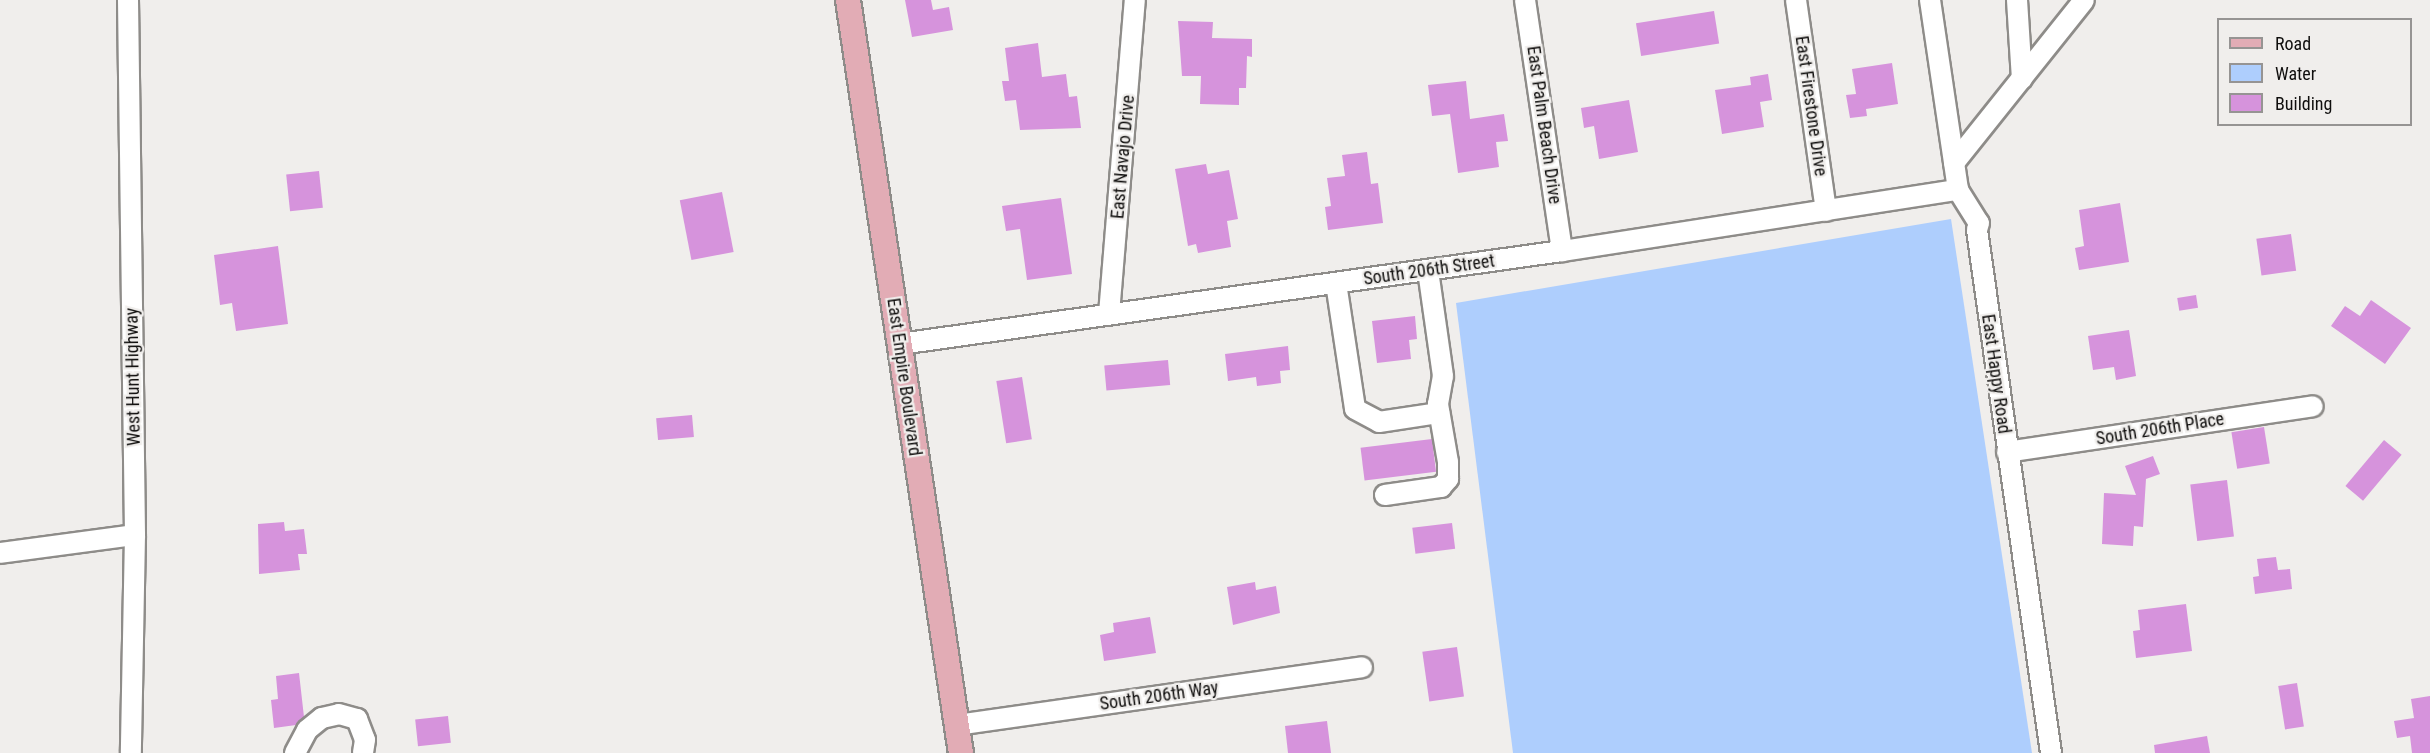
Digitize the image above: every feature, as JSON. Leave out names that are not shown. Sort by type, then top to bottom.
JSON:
[{"type":"main road","name":"East Empire Boulevard","points":[[848,0],[961,753]]},
{"type":"street","name":"West Hunt Highway","points":[[128,0],[135,535],[131,753]]},
{"type":"street","name":"East Navajo Drive","points":[[1109,314],[1135,0]]},
{"type":"street","name":"East Palm Beach Drive","points":[[1525,0],[1562,251]]},
{"type":"street","name":"East Firestone Drive","points":[[1796,0],[1826,211]]},
{"type":"street","name":"East Happy Road","points":[[1930,0],[1958,190],[1979,223],[1977,230],[2007,452],[2051,753]]},
{"type":"street","points":[[2017,0],[2022,79]]},
{"type":"street","points":[[1954,163],[2084,0]]},
{"type":"street","name":"South 206th Street","points":[[900,344],[1562,251],[1958,190]]},
{"type":"street","points":[[1385,495],[1441,487],[1448,479],[1448,462],[1439,413],[1443,376],[1428,270]]},
{"type":"street","points":[[1336,283],[1355,409],[1378,422],[1439,413]]},
{"type":"street","name":"South 206th Place","points":[[2007,452],[2313,406]]},
{"type":"street","points":[[0,553],[135,535]]},
{"type":"street","name":"South 206th Way","points":[[957,725],[1362,667]]},
{"type":"street","points":[[295,753],[307,730],[322,718],[339,714],[357,719],[364,740],[363,753]]},
{"type":"water","points":[[1951,219],[2032,753],[1513,753],[1456,303]]},
{"type":"building","points":[[905,0],[931,0],[933,10],[949,7],[953,30],[912,37]]},
{"type":"building","points":[[1714,11],[1719,44],[1641,56],[1636,23]]},
{"type":"building","points":[[1178,21],[1213,22],[1212,38],[1252,39],[1252,57],[1247,56],[1246,88],[1239,88],[1239,105],[1200,104],[1201,76],[1182,76]]},
{"type":"building","points":[[1038,43],[1042,77],[1066,74],[1069,97],[1077,96],[1081,128],[1020,130],[1016,100],[1005,101],[1002,81],[1009,81],[1005,48]]},
{"type":"building","points":[[1892,63],[1898,104],[1866,109],[1867,116],[1850,118],[1846,95],[1856,94],[1852,69]]},
{"type":"building","points":[[1768,74],[1772,100],[1760,102],[1764,127],[1722,134],[1715,90],[1751,85],[1750,77]]},
{"type":"building","points":[[1466,81],[1470,119],[1504,114],[1508,141],[1496,142],[1499,167],[1458,173],[1450,114],[1432,116],[1428,85]]},
{"type":"building","points":[[1629,100],[1638,152],[1599,159],[1594,126],[1584,128],[1581,108]]},
{"type":"building","points":[[1367,152],[1371,184],[1378,183],[1383,223],[1328,230],[1325,207],[1331,206],[1327,178],[1345,176],[1342,155]]},
{"type":"building","points":[[1206,164],[1208,174],[1229,170],[1238,219],[1227,221],[1231,247],[1198,253],[1196,244],[1188,246],[1175,169]]},
{"type":"building","points":[[319,171],[323,208],[290,211],[286,174]]},
{"type":"building","points":[[722,192],[734,252],[691,260],[680,200]]},
{"type":"building","points":[[1061,198],[1072,274],[1027,280],[1020,229],[1006,231],[1002,206]]},
{"type":"building","points":[[2120,203],[2129,262],[2079,270],[2075,248],[2084,246],[2079,210]]},
{"type":"building","points":[[2291,234],[2296,271],[2261,276],[2256,239]]},
{"type":"building","points":[[278,246],[288,324],[236,331],[232,303],[220,305],[214,255]]},
{"type":"building","points":[[2196,295],[2198,308],[2179,311],[2177,298]]},
{"type":"building","points":[[2371,300],[2411,328],[2385,364],[2331,326],[2345,306],[2360,316]]},
{"type":"building","points":[[1415,316],[1417,339],[1409,340],[1411,359],[1377,363],[1372,321]]},
{"type":"building","points":[[2129,330],[2136,376],[2116,380],[2114,367],[2093,370],[2088,336]]},
{"type":"building","points":[[1288,346],[1290,370],[1280,371],[1281,383],[1257,386],[1256,377],[1228,381],[1225,354]]},
{"type":"building","points":[[1168,360],[1170,385],[1106,390],[1104,366]]},
{"type":"building","points":[[1022,377],[1032,439],[1006,443],[996,381]]},
{"type":"building","points":[[692,415],[694,437],[658,440],[656,418]]},
{"type":"building","points":[[2264,427],[2270,464],[2237,469],[2231,432]]},
{"type":"building","points":[[1432,439],[1436,472],[1365,481],[1361,448]]},
{"type":"building","points":[[2384,440],[2402,455],[2363,501],[2345,486]]},
{"type":"building","points":[[2153,456],[2160,474],[2146,479],[2143,527],[2134,526],[2133,546],[2102,544],[2104,493],[2136,495],[2125,466]]},
{"type":"building","points":[[2227,480],[2234,537],[2197,541],[2190,485]]},
{"type":"building","points":[[284,522],[285,531],[304,529],[307,554],[298,554],[300,570],[259,574],[258,524]]},
{"type":"building","points":[[1452,523],[1455,549],[1415,554],[1412,528]]},
{"type":"building","points":[[2276,557],[2278,570],[2290,569],[2292,589],[2255,594],[2253,577],[2259,576],[2257,559]]},
{"type":"building","points":[[1255,582],[1256,590],[1276,586],[1280,613],[1233,625],[1227,587]]},
{"type":"building","points":[[2186,604],[2192,651],[2136,658],[2133,631],[2140,630],[2138,610]]},
{"type":"building","points":[[1150,617],[1156,653],[1104,661],[1100,635],[1114,632],[1113,623]]},
{"type":"building","points":[[1457,647],[1464,697],[1429,701],[1422,652]]},
{"type":"building","points":[[299,673],[304,717],[296,725],[274,728],[271,700],[278,699],[276,676]]},
{"type":"building","points":[[2297,683],[2304,726],[2285,729],[2278,686]]},
{"type":"building","points":[[2430,696],[2430,753],[2412,753],[2410,736],[2397,738],[2394,721],[2414,718],[2411,699]]},
{"type":"building","points":[[448,716],[451,743],[418,746],[415,719]]},
{"type":"building","points":[[1327,721],[1331,753],[1288,753],[1285,726]]},
{"type":"building","points":[[2207,736],[2210,753],[2155,753],[2154,745]]}]
